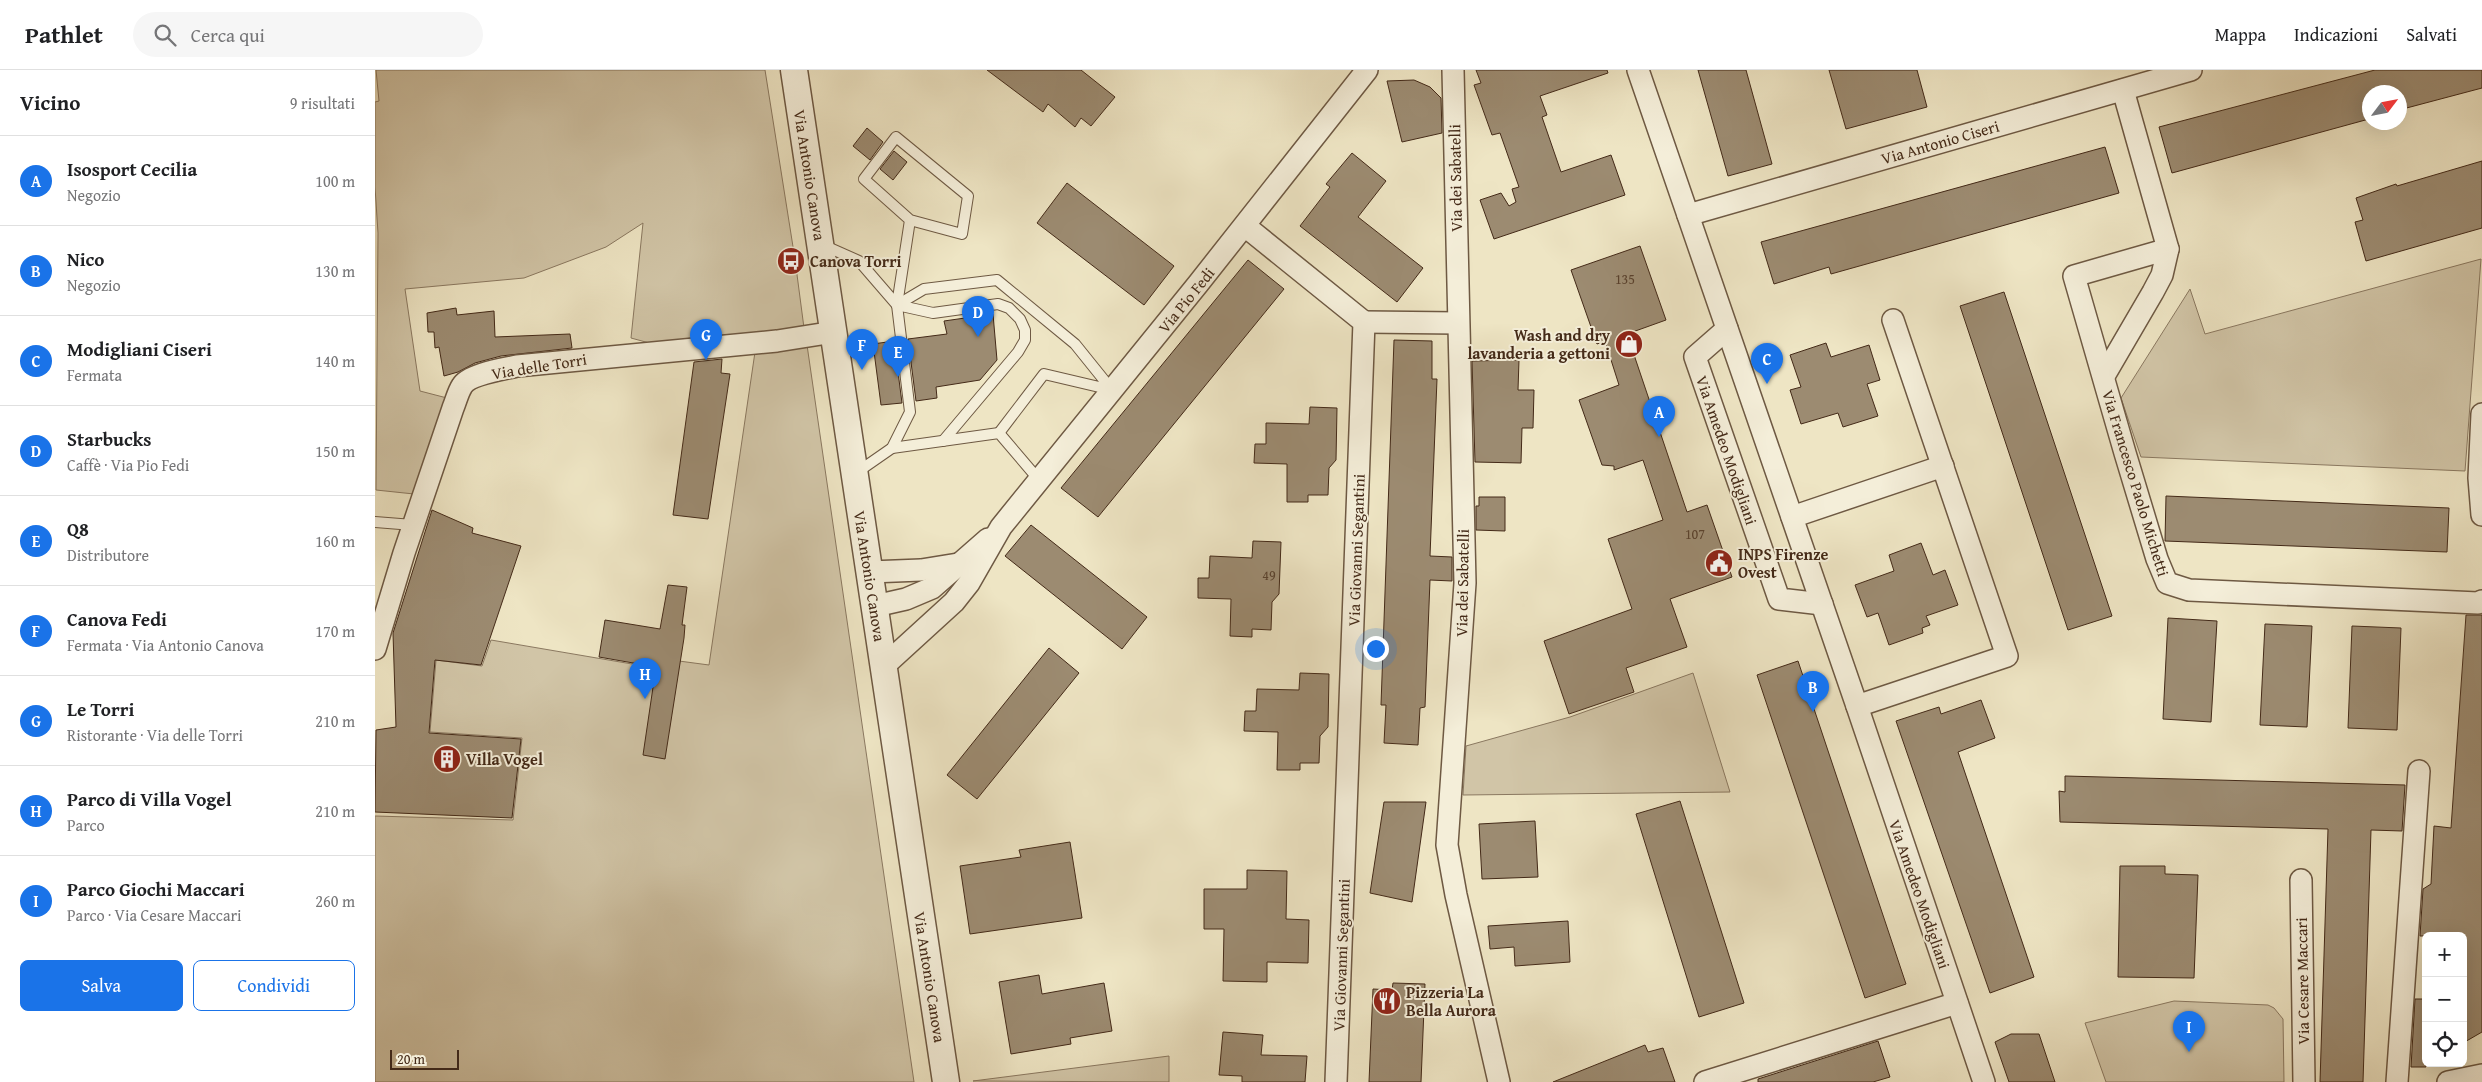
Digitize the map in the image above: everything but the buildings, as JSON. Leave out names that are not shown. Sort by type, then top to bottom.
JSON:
[{"type":"street","name":"Via Antonio Canova","points":[[794,70],[854,474],[885,665],[946,1082]]},
{"type":"street","name":"Via Pio Fedi","points":[[885,665],[954,602],[969,582],[1001,528],[1245,226],[1367,70]]},
{"type":"street","name":"Via Amedeo Modigliani","points":[[1638,70],[1984,1082]]},
{"type":"street","name":"Via Antonio Ciseri","points":[[1688,215],[2191,70]]},
{"type":"street","name":"Via dei Sabatelli","points":[[1452,73],[1465,583],[1447,845],[1456,895],[1499,1082]]},
{"type":"street","name":"Via Francesco Paolo Michetti","points":[[2123,90],[2168,249],[2162,275],[2104,376],[2149,533],[2167,584],[2189,590],[2477,603],[2482,601]]},
{"type":"street","points":[[1245,226],[1364,322],[1458,323]]},
{"type":"street","points":[[2104,376],[2074,276],[2168,249]]},
{"type":"street","points":[[1857,706],[2007,656],[1893,320]]},
{"type":"street","name":"Via Giovanni Segantini","points":[[1337,1082],[1364,322]]},
{"type":"street","name":"Via Amedeo Modigliani","points":[[1727,329],[1695,357],[1779,599],[1822,604]]},
{"type":"street","name":"Via delle Torri","points":[[375,649],[413,525],[461,386],[471,378],[517,366],[777,341],[834,332]]},
{"type":"street","points":[[2482,414],[2479,478],[2482,515]]},
{"type":"street","points":[[1792,517],[1943,466]]},
{"type":"street","name":"Via Pio Fedi","points":[[875,606],[906,599],[932,588],[1001,528]]},
{"type":"street","points":[[870,572],[921,570],[958,564]]},
{"type":"street","points":[[2397,1082],[2419,771]]},
{"type":"street","name":"Via Cesare Maccari","points":[[2301,880],[2304,1082]]},
{"type":"street","points":[[1705,1082],[1957,1003]]},
{"type":"street","points":[[2448,1082],[2482,1075]]},
{"type":"lane","points":[[896,137],[968,196],[962,234],[910,220],[864,179],[896,137]]},
{"type":"lane","points":[[892,448],[910,412],[897,305],[910,220]]},
{"type":"lane","points":[[821,244],[859,261],[897,305],[933,313],[998,304],[1009,308],[1020,320],[1025,330],[1025,340],[1018,352],[943,441]]},
{"type":"lane","points":[[897,305],[924,289],[997,280],[1075,344],[1112,390]]},
{"type":"lane","points":[[854,474],[892,448],[999,433],[1044,374],[1112,390]]},
{"type":"lane","points":[[999,433],[1039,480]]},
{"type":"lane","points":[[375,522],[413,525]]},
{"type":"shaded area","points":[[376,70],[765,70],[794,253],[785,255],[788,269],[796,267],[804,328],[653,344],[631,338],[643,223],[606,247],[524,278],[405,289],[420,391],[447,398],[414,494],[376,490],[378,233],[375,187],[375,102],[379,101]]},
{"type":"shaded area","points":[[2481,259],[2465,471],[2141,457],[2121,398],[2190,289],[2205,334]]},
{"type":"shaded area","points":[[807,345],[914,1082],[375,1082],[375,816],[513,820],[522,738],[430,732],[436,660],[482,666],[491,640],[632,664],[634,655],[709,665],[755,352]]},
{"type":"shaded area","points":[[1693,673],[1730,792],[1463,795],[1466,746],[1570,717]]},
{"type":"shaded area","points":[[2174,1001],[2268,1005],[2274,1008],[2283,1019],[2284,1082],[2106,1082],[2085,1023]]},
{"type":"shaded area","points":[[1169,1056],[1169,1082],[973,1081]]},
{"type":"place","name":"Canova Torri","points":[[791,261]]},
{"type":"place","name":"Starbucks","points":[[978,337]]},
{"type":"place","name":"Wash and dry lavanderia a gettoni","points":[[1629,344]]},
{"type":"place","name":"Le Torri","points":[[706,360]]},
{"type":"place","name":"Canova Fedi","points":[[862,370]]},
{"type":"place","name":"Q8","points":[[898,377]]},
{"type":"place","name":"Modigliani Ciseri","points":[[1767,384]]},
{"type":"place","name":"Isosport Cecilia","points":[[1659,437]]},
{"type":"place","name":"INPS Firenze Ovest","points":[[1719,563]]},
{"type":"place","name":"Parco di Villa Vogel","points":[[645,699]]},
{"type":"place","name":"Nico","points":[[1813,712]]},
{"type":"place","name":"Villa Vogel","points":[[447,759]]},
{"type":"place","name":"Pizzeria La Bella Aurora","points":[[1387,1001]]},
{"type":"place","name":"Parco Giochi Maccari","points":[[2189,1052]]}]
